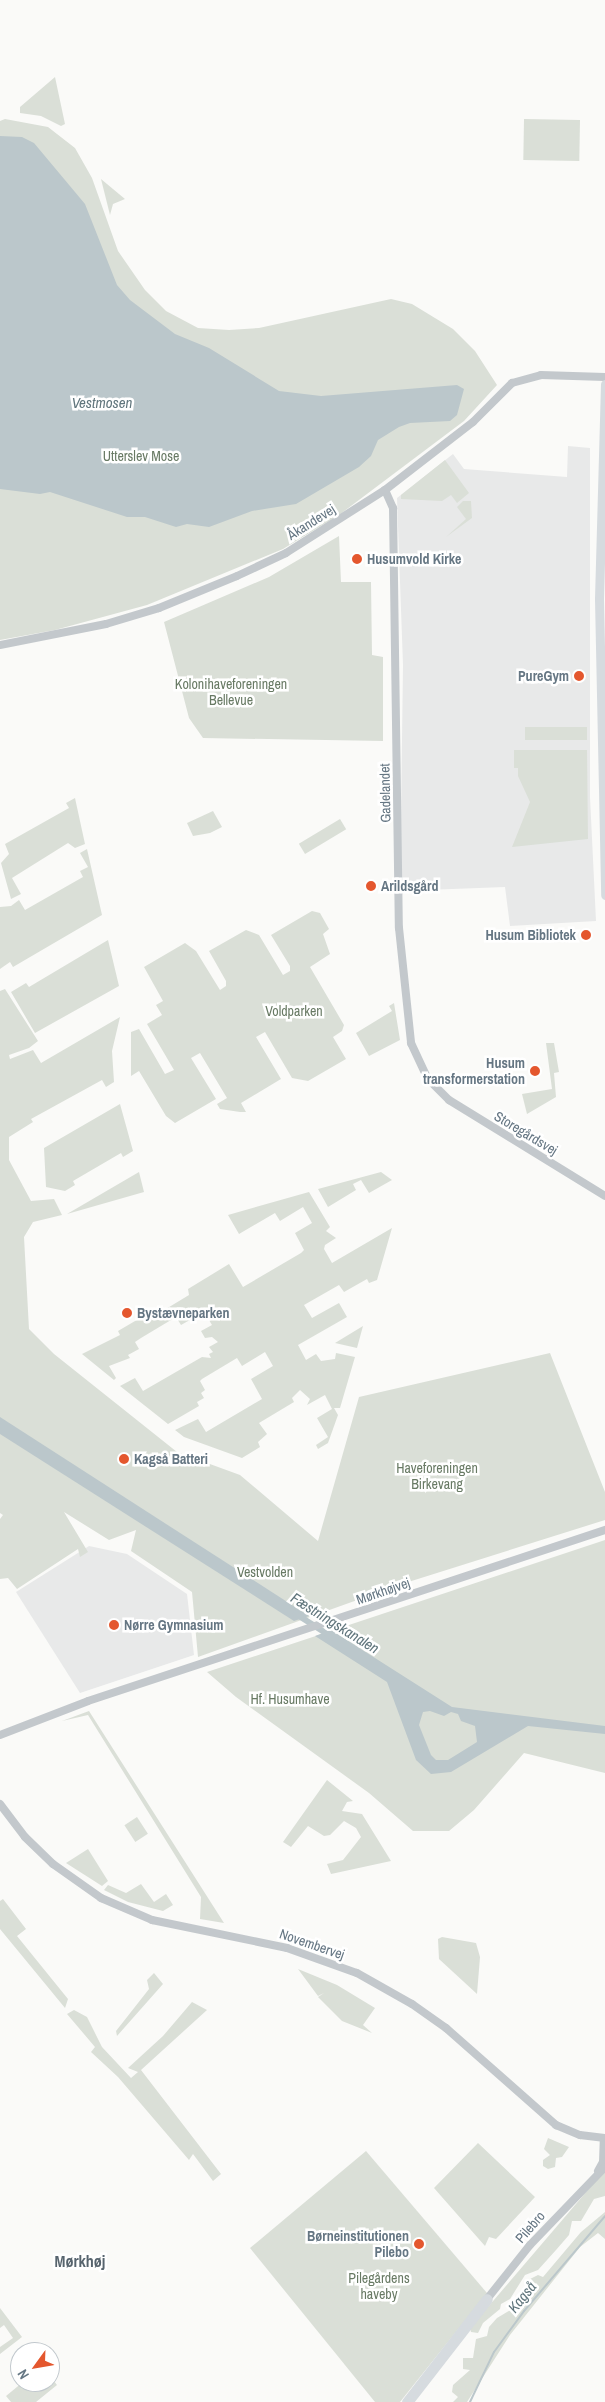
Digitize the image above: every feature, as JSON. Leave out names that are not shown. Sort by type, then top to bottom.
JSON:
[{"type":"highway","points":[[407,2402],[487,2299]]},
{"type":"main road","points":[[605,384],[599,599],[605,895]]},
{"type":"street","name":"Åkandevej","points":[[0,645],[61,635],[159,608],[286,552],[385,490],[473,422],[504,390],[521,379],[541,375],[605,377]]},
{"type":"street","name":"Gadelandet","points":[[385,490],[393,508],[402,969],[411,1043],[421,1068],[436,1090]]},
{"type":"street","name":"Storegårdsvej","points":[[436,1090],[605,1196]]},
{"type":"street","name":"Mørkhøjvej","points":[[0,1736],[66,1709],[605,1530]]},
{"type":"street","name":"Novembervej","points":[[0,1804],[25,1837],[53,1864],[101,1898],[152,1920],[287,1948],[356,1973],[412,2004],[446,2028],[556,2125],[580,2136],[605,2138]]},
{"type":"street","name":"Pilebro","points":[[595,2175],[603,2162],[605,2138]]},
{"type":"street","name":"Pilebro","points":[[487,2299],[530,2245],[595,2175],[605,2167]]},
{"type":"shaded area","points":[[568,446],[590,448],[590,797],[596,921],[510,926],[505,887],[400,891],[403,665],[397,498],[453,454],[464,469],[567,477]]},
{"type":"shaded area","name":"Nørre Gymnasium","points":[[89,1546],[127,1554],[187,1594],[194,1655],[80,1693],[16,1592]]},
{"type":"green space","points":[[55,77],[65,124],[61,126],[41,116],[20,113],[20,107]]},
{"type":"green space","name":"Utterslev Mose","points":[[5,119],[48,127],[75,148],[92,178],[118,251],[145,290],[166,311],[198,328],[229,330],[259,328],[391,299],[412,304],[453,329],[475,351],[497,385],[464,421],[339,515],[283,549],[147,605],[55,630],[0,640],[0,121]]},
{"type":"green space","points":[[524,119],[580,120],[579,161],[523,160]]},
{"type":"green space","points":[[101,179],[125,199],[113,204],[110,215]]},
{"type":"green space","points":[[445,460],[469,493],[457,503],[451,495],[442,501],[401,499],[401,495]]},
{"type":"green space","points":[[463,501],[471,501],[472,518],[446,537],[466,519],[457,507]]},
{"type":"green space","name":"Kolonihaveforeningen Bellevue","points":[[339,536],[341,582],[371,582],[372,655],[383,657],[383,741],[203,738],[189,718],[164,622],[269,577]]},
{"type":"green space","points":[[525,727],[587,727],[587,740],[525,740]]},
{"type":"green space","points":[[514,750],[587,750],[588,839],[512,847],[530,802],[518,776],[518,768],[514,768]]},
{"type":"green space","points":[[75,798],[85,844],[75,848],[68,843],[12,878],[21,894],[11,899],[1,863],[9,854],[5,844],[69,808],[66,803]]},
{"type":"green space","points":[[213,811],[222,827],[210,833],[193,836],[187,823]]},
{"type":"green space","points":[[340,819],[346,829],[305,854],[299,844]]},
{"type":"green space","points":[[87,849],[102,915],[13,967],[10,962],[0,969],[0,907],[11,906],[19,900],[25,910],[83,877],[80,871],[88,867],[80,853]]},
{"type":"green space","name":"Voldparken","points":[[312,911],[320,913],[329,929],[323,934],[330,954],[310,967],[344,1025],[342,1031],[333,1037],[346,1059],[308,1081],[292,1078],[265,1032],[256,1037],[281,1079],[241,1103],[246,1112],[240,1112],[220,1109],[217,1104],[227,1098],[200,1053],[191,1058],[216,1099],[175,1123],[166,1116],[139,1071],[131,1076],[131,1032],[139,1029],[165,1074],[174,1070],[147,1024],[162,1015],[156,1005],[163,1001],[144,967],[185,943],[196,951],[220,990],[226,986],[226,981],[209,951],[246,930],[259,935],[283,975],[290,971],[290,966],[271,935]]},
{"type":"green space","points":[[108,940],[119,986],[35,1033],[11,992],[26,983],[29,987]]},
{"type":"green space","points":[[5,989],[38,1041],[29,1048],[9,1055],[10,1059],[33,1050],[41,1063],[120,1017],[112,1051],[114,1082],[106,1087],[102,1080],[31,1119],[33,1122],[9,1137],[9,1160],[31,1201],[54,1199],[62,1215],[33,1222],[24,1237],[29,1329],[54,1354],[177,1452],[240,1475],[318,1541],[359,1397],[550,1353],[605,1492],[605,1520],[402,1584],[198,1657],[192,1592],[131,1551],[136,1530],[109,1540],[64,1512],[88,1552],[80,1557],[78,1549],[17,1589],[8,1578],[0,1579],[0,1519],[3,1515],[0,1513],[0,991]]},
{"type":"green space","points":[[394,1003],[400,1040],[369,1056],[356,1033],[392,1011],[389,1006]]},
{"type":"green space","points":[[546,1043],[554,1043],[559,1072],[554,1073],[556,1097],[527,1114],[522,1094],[552,1089]]},
{"type":"green space","points":[[120,1104],[133,1151],[123,1157],[121,1153],[73,1181],[75,1185],[65,1191],[46,1187],[44,1148]]},
{"type":"green space","points":[[139,1172],[144,1192],[67,1214]]},
{"type":"green space","points":[[381,1172],[392,1180],[369,1193],[361,1180],[353,1184],[356,1190],[328,1207],[318,1189]]},
{"type":"green space","points":[[309,1192],[330,1227],[326,1231],[336,1238],[325,1245],[324,1249],[332,1263],[392,1228],[377,1280],[369,1283],[367,1279],[344,1292],[339,1285],[304,1305],[312,1318],[339,1303],[347,1317],[298,1345],[306,1360],[316,1354],[321,1361],[335,1359],[336,1353],[355,1357],[340,1408],[334,1408],[338,1415],[328,1443],[318,1449],[316,1445],[328,1437],[317,1418],[332,1409],[325,1395],[307,1405],[310,1399],[300,1390],[292,1398],[294,1402],[259,1423],[267,1434],[258,1442],[260,1447],[242,1458],[184,1437],[175,1430],[198,1419],[206,1432],[262,1399],[251,1379],[273,1366],[265,1352],[242,1366],[237,1358],[202,1379],[200,1381],[205,1390],[201,1393],[204,1398],[197,1402],[199,1406],[168,1424],[120,1386],[135,1378],[143,1391],[202,1357],[211,1358],[209,1354],[213,1352],[209,1347],[218,1342],[212,1337],[205,1338],[201,1331],[212,1325],[204,1312],[181,1325],[176,1317],[135,1342],[139,1349],[128,1355],[130,1358],[109,1366],[116,1378],[114,1380],[82,1354],[120,1335],[118,1331],[147,1314],[151,1308],[156,1315],[189,1295],[188,1289],[229,1264],[243,1287],[301,1253],[304,1250],[295,1233],[312,1223],[303,1207],[280,1221],[275,1213],[239,1234],[228,1215]]},
{"type":"green space","points":[[363,1326],[357,1348],[335,1343]]},
{"type":"green space","name":"Hf. Husumhave","points":[[605,1540],[605,1773],[524,1753],[474,1810],[449,1831],[413,1831],[369,1793],[236,1697],[207,1672]]},
{"type":"green space","points":[[89,1711],[224,1923],[200,1919],[201,1897],[88,1715],[62,1721]]},
{"type":"green space","points":[[327,1780],[353,1801],[347,1802],[342,1811],[362,1814],[391,1861],[331,1874],[327,1864],[343,1860],[361,1837],[356,1828],[344,1821],[330,1835],[324,1836],[308,1826],[291,1847],[283,1842]]},
{"type":"green space","points":[[137,1817],[148,1834],[135,1842],[124,1825]]},
{"type":"green space","points":[[88,1849],[108,1881],[102,1886],[66,1863]]},
{"type":"green space","points":[[141,1884],[154,1902],[166,1894],[173,1905],[163,1911],[128,1902],[104,1890],[108,1885],[126,1893]]},
{"type":"green space","points":[[3,1899],[26,1929],[17,1936],[68,1999],[65,2008],[0,1929],[0,1901]]},
{"type":"green space","points":[[442,1937],[476,1943],[480,1957],[477,1994],[439,1959],[438,1939]]},
{"type":"green space","points":[[298,1969],[337,1985],[375,2008],[363,2025],[372,2033],[342,2021],[318,1997],[324,1993],[318,1996]]},
{"type":"green space","points":[[154,1973],[163,1984],[117,2036],[116,2031],[149,1989],[147,1980]]},
{"type":"green space","points":[[192,2002],[207,2010],[141,2070],[221,2174],[213,2181],[193,2154],[189,2160],[118,2077],[91,2052],[95,2047],[67,2014],[74,2010],[87,2017],[102,2047],[131,2078],[138,2072],[128,2068],[163,2036]]},
{"type":"green space","points":[[548,2138],[569,2147],[562,2157],[556,2158],[555,2167],[548,2169],[543,2166],[543,2160],[550,2155],[544,2149]]},
{"type":"green space","points":[[478,2143],[535,2197],[496,2239],[489,2237],[485,2246],[434,2188]]},
{"type":"green space","name":"Pilegårdens haveby","points":[[366,2151],[487,2293],[400,2402],[375,2402],[250,2248]]},
{"type":"green space","points":[[605,2170],[605,2196],[594,2199],[581,2221],[572,2221],[569,2235],[538,2270],[525,2275],[510,2299],[501,2304],[500,2309],[483,2323],[478,2333],[471,2332],[470,2328]]},
{"type":"green space","points":[[605,2212],[605,2239],[598,2233],[580,2247],[510,2335],[467,2402],[453,2402],[458,2397],[452,2392],[453,2385],[470,2370],[463,2369],[463,2358],[473,2358],[476,2339],[487,2336],[489,2327],[497,2318],[514,2308],[513,2303],[528,2287],[524,2282],[538,2275],[543,2277],[581,2232]]},
{"type":"green space","points":[[0,2308],[22,2337],[16,2342],[10,2342],[10,2346],[0,2354],[0,2347],[13,2338],[4,2325],[0,2328]]},
{"type":"green space","points":[[11,2392],[48,2392],[36,2402],[11,2402],[6,2396]]},
{"type":"water","name":"Vestmosen","points":[[0,136],[22,137],[34,143],[85,204],[117,285],[130,300],[175,334],[209,348],[279,391],[321,396],[457,385],[464,389],[457,415],[450,421],[410,423],[399,427],[378,440],[371,456],[359,467],[296,504],[252,511],[209,527],[187,524],[176,527],[145,517],[127,517],[50,492],[40,494],[0,489]]},
{"type":"water","points":[[0,1417],[309,1616],[294,1621],[0,1434]]},
{"type":"water","points":[[331,1630],[452,1707],[605,1726],[605,1734],[528,1726],[451,1772],[431,1774],[416,1760],[387,1682],[315,1636]],"holes":[[[430,1711],[444,1716],[451,1712],[458,1714],[461,1721],[475,1726],[477,1742],[448,1760],[436,1760],[431,1755],[419,1725],[423,1712]]]},
{"type":"waterway","name":"Fæstningskanalen","points":[[296,1614],[332,1637]]},
{"type":"waterway","name":"Kagså","points":[[470,2402],[494,2352],[524,2311],[605,2216]]},
{"type":"place","name":"Husumvold Kirke","points":[[357,559]]},
{"type":"place","name":"PureGym","points":[[579,676]]},
{"type":"place","name":"Arildsgård","points":[[371,886]]},
{"type":"place","name":"Husum Bibliotek","points":[[586,935]]},
{"type":"place","name":"Husum transformerstation","points":[[535,1071]]},
{"type":"place","name":"Bystævneparken","points":[[127,1313]]},
{"type":"place","name":"Kagså Batteri","points":[[124,1459]]},
{"type":"place","name":"Nørre Gymnasium","points":[[114,1625]]},
{"type":"place","name":"Børneinstitutionen Pilebo","points":[[419,2244]]},
{"type":"district","name":"Mørkhøj","points":[[80,2261]]},
{"type":"park label","name":"Haveforeningen Birkevang","points":[[437,1476]]},
{"type":"park label","name":"Vestvolden","points":[[265,1572]]}]
